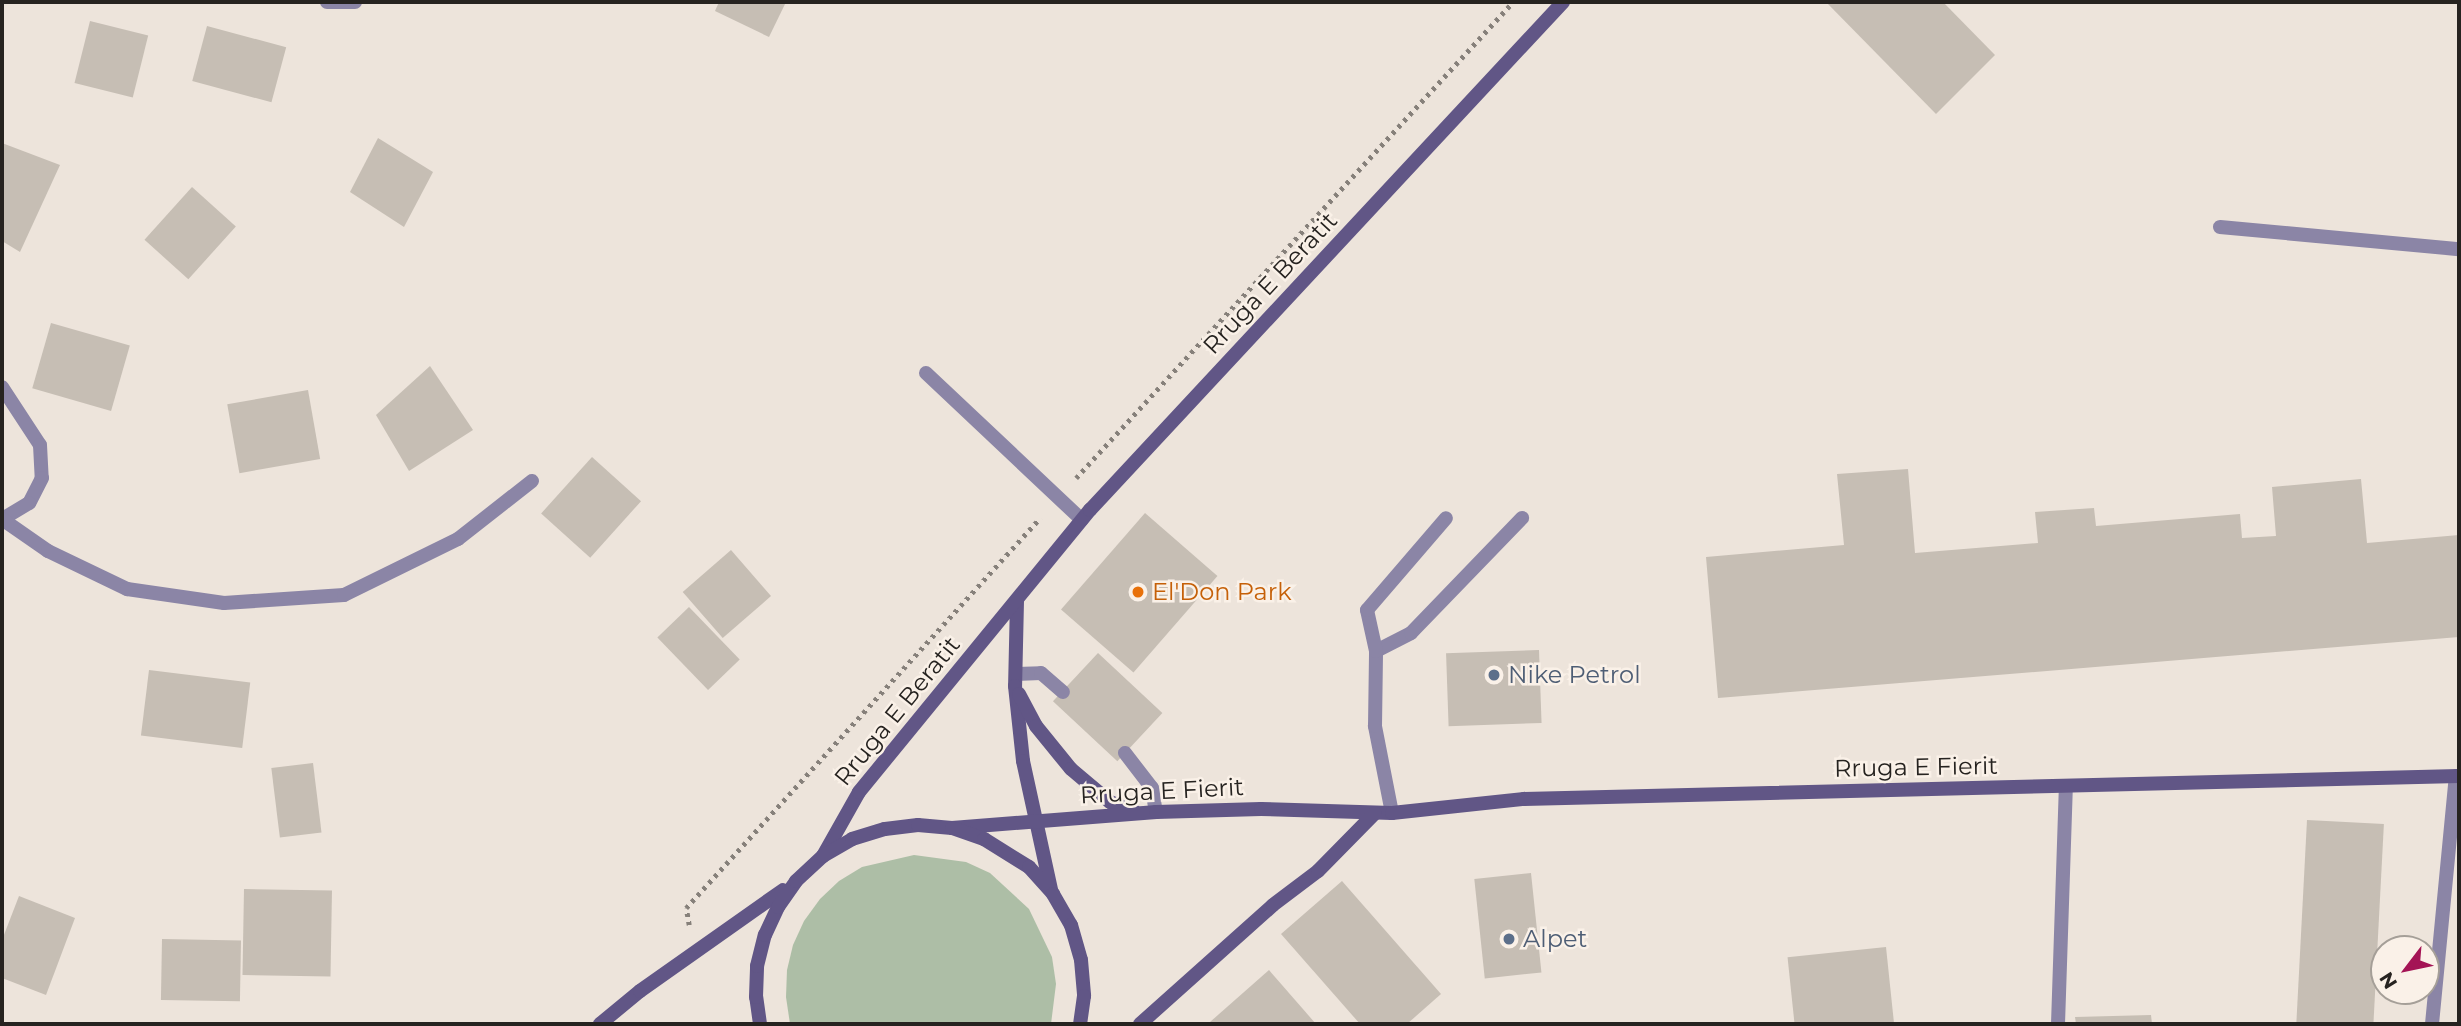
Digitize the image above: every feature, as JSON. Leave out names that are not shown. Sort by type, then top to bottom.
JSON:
[{"type":"main road","name":"Rruga E Beratit","points":[[823,856],[859,792],[1082,520],[1563,2]]},
{"type":"main road","points":[[1017,601],[1015,680],[1034,822],[1053,894]]},
{"type":"main road","points":[[1015,680],[1035,726],[1071,769],[1110,802],[1139,813]]},
{"type":"main road","name":"Rruga E Fierit","points":[[952,828],[1156,812],[1261,809],[1392,813],[1524,799],[2457,776]]},
{"type":"main road","points":[[1140,1024],[1273,905],[1318,871],[1374,813]]},
{"type":"main road","points":[[600,1024],[796,881],[823,856],[852,839],[885,829],[918,825],[952,828],[984,839],[1014,855],[1053,894],[1071,925],[1081,960],[1084,996],[1080,1024]]},
{"type":"main road","points":[[760,1024],[756,997],[757,966],[765,935],[778,906],[796,881]]},
{"type":"street","points":[[327,2],[355,2]]},
{"type":"street","points":[[2220,227],[2459,249]]},
{"type":"street","points":[[926,373],[1082,520]]},
{"type":"street","points":[[2,387],[40,445],[42,478],[29,503],[2,519],[48,551],[127,589],[224,603],[344,595],[458,539],[531,481]]},
{"type":"street","points":[[1392,813],[1375,726],[1376,651],[1367,610],[1446,518]]},
{"type":"street","points":[[1376,651],[1411,633],[1522,518]]},
{"type":"street","points":[[1015,680],[1041,673],[1063,692]]},
{"type":"street","points":[[1125,753],[1152,788],[1156,812]]},
{"type":"street","points":[[2432,1024],[2457,776]]},
{"type":"street","points":[[2058,1024],[2066,786]]},
{"type":"path","points":[[694,954],[686,908],[1513,2]]},
{"type":"green space","points":[[914,855],[966,862],[990,873],[1029,909],[1052,957],[1056,984],[1051,1024],[790,1024],[786,997],[787,970],[793,945],[804,921],[820,899],[839,881],[862,867]]},
{"type":"building","points":[[719,2],[786,2],[769,37],[715,11]]},
{"type":"building","points":[[1826,2],[1943,2],[1995,55],[1936,114]]},
{"type":"building","points":[[90,21],[148,36],[133,98],[75,83]]},
{"type":"building","points":[[207,26],[286,47],[271,102],[192,81]]},
{"type":"building","points":[[378,138],[433,172],[404,227],[350,192]]},
{"type":"building","points":[[2,143],[60,165],[20,252],[2,241]]},
{"type":"building","points":[[192,187],[236,226],[188,279],[144,240]]},
{"type":"building","points":[[51,323],[130,346],[111,411],[32,388]]},
{"type":"building","points":[[430,366],[473,430],[409,471],[376,415]]},
{"type":"building","points":[[308,390],[320,459],[239,473],[227,404]]},
{"type":"building","points":[[592,457],[641,501],[590,558],[541,513]]},
{"type":"building","points":[[1908,469],[1915,553],[2038,543],[2035,512],[2094,508],[2096,526],[2240,514],[2242,538],[2276,536],[2272,487],[2361,479],[2367,543],[2459,535],[2459,637],[1718,698],[1706,557],[1844,545],[1837,474]]},
{"type":"building","name":"El'Don Park","points":[[1145,513],[1217,576],[1133,673],[1061,610]]},
{"type":"building","points":[[731,550],[771,596],[723,638],[683,592]]},
{"type":"building","points":[[689,607],[740,660],[708,690],[657,638]]},
{"type":"building","name":"Nike Petrol","points":[[1539,650],[1542,723],[1449,726],[1446,653]]},
{"type":"building","name":"El'Don Park","points":[[1098,653],[1162,713],[1117,761],[1053,701]]},
{"type":"building","points":[[149,670],[250,682],[242,748],[141,736]]},
{"type":"building","points":[[313,763],[322,832],[280,838],[271,768]]},
{"type":"building","points":[[2307,820],[2384,824],[2378,935],[2370,935],[2370,1005],[2374,1005],[2373,1024],[2296,1024]]},
{"type":"building","name":"Alpet","points":[[1531,873],[1541,972],[1485,978],[1474,879]]},
{"type":"building","points":[[1342,881],[1441,994],[1407,1024],[1360,1024],[1281,934]]},
{"type":"building","points":[[244,889],[332,891],[330,977],[242,975]]},
{"type":"building","points":[[19,896],[75,918],[46,995],[2,978],[2,940]]},
{"type":"building","points":[[162,939],[241,940],[240,1001],[161,1000]]},
{"type":"building","points":[[1886,947],[1894,1024],[1795,1024],[1788,957]]},
{"type":"building","points":[[1269,970],[1316,1024],[1210,1022]]},
{"type":"building","points":[[2151,1015],[2152,1024],[2076,1024],[2075,1017]]},
{"type":"place","name":"El'Don Park","points":[[1138,592]]},
{"type":"place","name":"Nike Petrol","points":[[1494,675]]},
{"type":"place","name":"Alpet","points":[[1509,939]]}]
